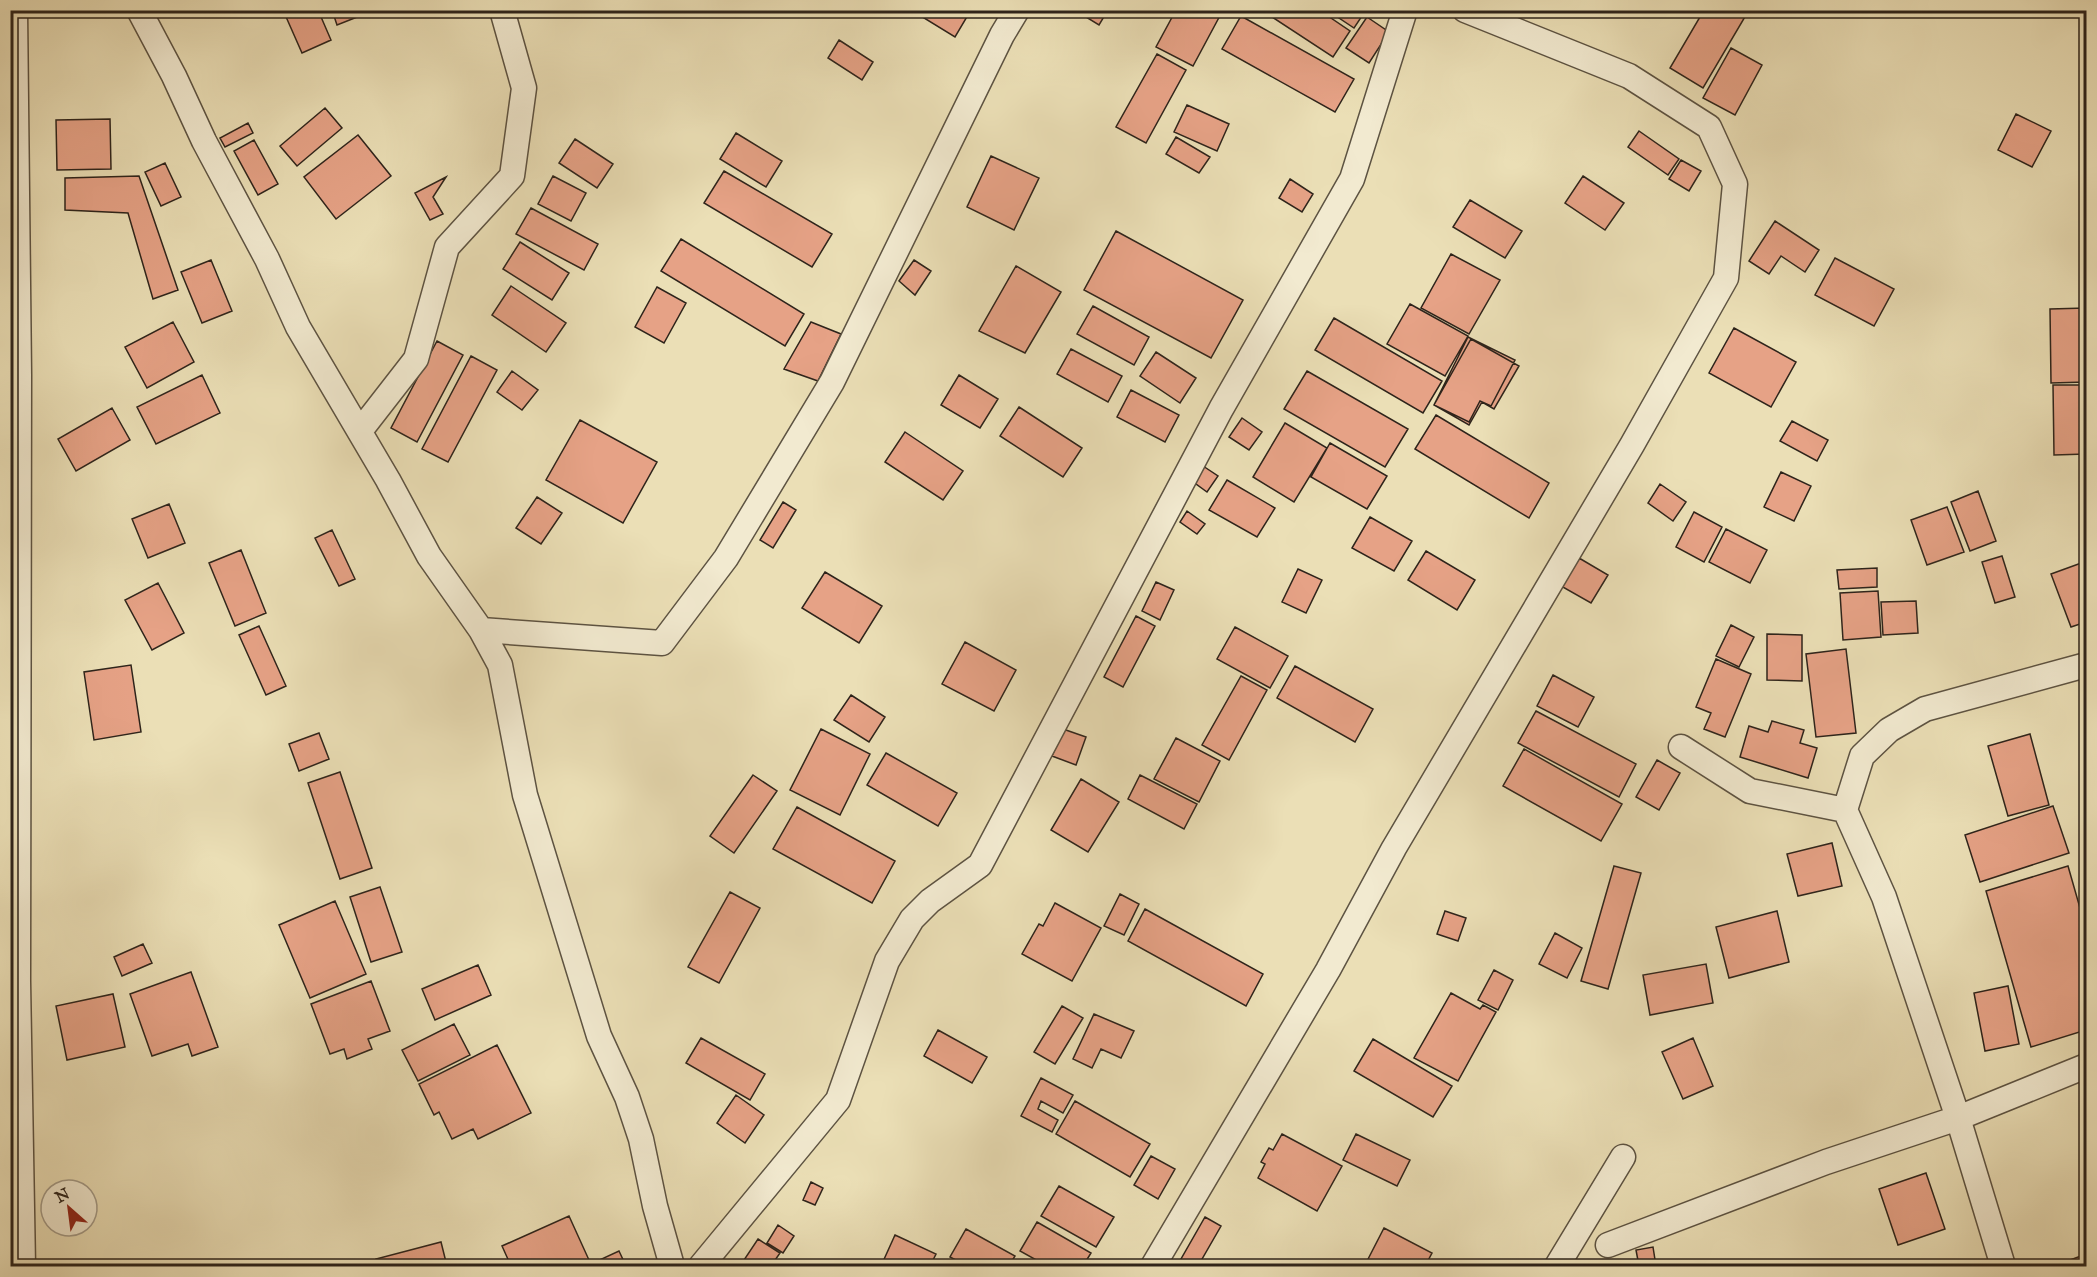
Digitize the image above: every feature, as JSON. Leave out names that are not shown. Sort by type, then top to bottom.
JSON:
[{"type":"street","points":[[15,10],[19,375],[18,981],[23,1266]]},
{"type":"street","points":[[139,10],[174,76],[204,141],[267,259],[298,327],[360,431],[429,556],[481,630],[500,665],[525,795],[599,1036],[627,1097],[672,1266]]},
{"type":"street","points":[[360,431],[416,359],[447,247],[512,176],[524,88],[502,10]]},
{"type":"street","points":[[481,630],[662,643],[726,558],[832,382],[1002,34],[1017,10]]},
{"type":"street","points":[[701,1266],[838,1100],[887,961],[912,919],[930,901],[980,865],[1221,409],[1352,179],[1405,10]]},
{"type":"street","points":[[1153,1266],[1328,970],[1394,848],[1632,445],[1726,278],[1735,184],[1709,127],[1629,76],[1465,10]]},
{"type":"street","points":[[2003,1266],[1958,1118],[1884,897],[1845,810],[1862,756],[1889,730],[1925,709],[2086,664]]},
{"type":"street","points":[[1681,747],[1750,791],[1845,810]]},
{"type":"street","points":[[1608,1245],[1826,1162],[1958,1118],[2086,1066]]},
{"type":"street","points":[[1557,1266],[1623,1157]]},
{"type":"building","points":[[283,10],[318,10],[331,40],[302,53]]},
{"type":"building","points":[[332,10],[375,10],[337,25]]},
{"type":"building","points":[[911,10],[971,10],[955,37]]},
{"type":"building","points":[[1083,10],[1108,10],[1099,25],[1081,14]]},
{"type":"building","points":[[1176,10],[1223,10],[1193,66],[1156,47]]},
{"type":"building","points":[[1276,10],[1319,10],[1350,31],[1333,57],[1272,17]]},
{"type":"building","points":[[1327,10],[1366,10],[1354,28]]},
{"type":"building","points":[[1704,10],[1749,10],[1703,88],[1670,68]]},
{"type":"building","points":[[1241,16],[1354,79],[1335,112],[1222,49]]},
{"type":"building","points":[[1367,17],[1389,32],[1369,63],[1346,48]]},
{"type":"building","points":[[839,40],[873,62],[862,80],[828,58]]},
{"type":"building","points":[[1731,48],[1762,65],[1735,115],[1703,98]]},
{"type":"building","points":[[1157,54],[1186,70],[1146,143],[1116,127]]},
{"type":"building","points":[[1187,105],[1229,124],[1217,151],[1174,132]]},
{"type":"building","points":[[325,108],[342,128],[297,166],[280,146]]},
{"type":"building","points":[[2016,114],[2051,131],[2032,167],[1998,150]]},
{"type":"building","points":[[110,119],[111,169],[57,170],[56,120]]},
{"type":"building","points":[[248,123],[253,133],[225,147],[220,138]]},
{"type":"building","points":[[1639,131],[1679,159],[1668,175],[1628,147]]},
{"type":"building","points":[[736,133],[782,161],[766,187],[720,159]]},
{"type":"building","points":[[358,135],[391,176],[336,219],[304,177]]},
{"type":"building","points":[[1176,137],[1210,157],[1199,173],[1166,154]]},
{"type":"building","points":[[575,139],[613,164],[597,188],[559,163]]},
{"type":"building","points":[[254,140],[278,184],[258,195],[234,151]]},
{"type":"building","points":[[991,156],[1039,178],[1014,230],[967,207]]},
{"type":"building","points":[[1681,160],[1701,171],[1689,191],[1669,179]]},
{"type":"building","points":[[165,163],[181,197],[161,206],[145,172]]},
{"type":"building","points":[[724,171],[832,234],[812,267],[704,203]]},
{"type":"building","points":[[139,176],[178,290],[153,299],[128,213],[65,210],[65,178]]},
{"type":"building","points":[[553,176],[586,193],[571,221],[538,204]]},
{"type":"building","points":[[1583,176],[1624,203],[1605,230],[1565,203]]},
{"type":"building","points":[[446,177],[433,197],[443,214],[430,220],[415,193]]},
{"type":"building","points":[[1290,179],[1313,194],[1302,212],[1279,198]]},
{"type":"building","points":[[1470,200],[1522,231],[1505,258],[1453,227]]},
{"type":"building","points":[[531,208],[598,244],[584,270],[516,234]]},
{"type":"building","points":[[1775,221],[1819,250],[1805,272],[1781,256],[1769,274],[1749,261]]},
{"type":"building","points":[[1116,231],[1243,300],[1211,358],[1084,290]]},
{"type":"building","points":[[681,239],[804,314],[785,346],[661,271]]},
{"type":"building","points":[[520,242],[569,273],[552,300],[503,269]]},
{"type":"building","points":[[1451,254],[1500,280],[1469,334],[1421,308]]},
{"type":"building","points":[[1835,258],[1894,289],[1874,326],[1815,295]]},
{"type":"building","points":[[211,260],[232,311],[202,323],[181,272]]},
{"type":"building","points":[[914,260],[931,271],[915,295],[899,281]]},
{"type":"building","points":[[1016,266],[1061,292],[1025,353],[979,331]]},
{"type":"building","points":[[511,286],[566,323],[546,352],[492,315]]},
{"type":"building","points":[[657,287],[686,303],[664,343],[635,327]]},
{"type":"building","points":[[1410,304],[1468,336],[1445,376],[1387,344]]},
{"type":"building","points":[[1093,306],[1149,337],[1134,365],[1077,334]]},
{"type":"building","points":[[2086,308],[2086,382],[2051,383],[2050,309]]},
{"type":"building","points":[[1334,318],[1442,381],[1423,413],[1315,350]]},
{"type":"building","points":[[173,322],[194,362],[147,388],[125,347]]},
{"type":"building","points":[[811,322],[841,334],[818,381],[784,369]]},
{"type":"building","points":[[1734,328],[1796,362],[1771,407],[1709,373]]},
{"type":"building","points":[[1468,337],[1515,360],[1491,406],[1480,401],[1469,422],[1434,405]]},
{"type":"building","points":[[1471,339],[1519,366],[1494,409],[1482,402],[1469,425],[1434,405]]},
{"type":"building","points":[[437,341],[463,355],[417,442],[391,428]]},
{"type":"building","points":[[1071,349],[1122,376],[1108,402],[1057,374]]},
{"type":"building","points":[[1156,352],[1196,378],[1180,403],[1140,376]]},
{"type":"building","points":[[471,356],[497,370],[448,462],[422,449]]},
{"type":"building","points":[[512,371],[538,390],[522,410],[497,392]]},
{"type":"building","points":[[1307,371],[1408,429],[1385,467],[1284,409]]},
{"type":"building","points":[[202,375],[220,413],[156,444],[137,407]]},
{"type":"building","points":[[959,375],[998,399],[980,428],[941,405]]},
{"type":"building","points":[[2053,385],[2086,385],[2086,454],[2054,455]]},
{"type":"building","points":[[1131,390],[1179,415],[1165,442],[1117,417]]},
{"type":"building","points":[[1019,407],[1082,448],[1063,477],[1000,436]]},
{"type":"building","points":[[112,408],[130,440],[76,471],[58,439]]},
{"type":"building","points":[[1436,415],[1549,483],[1529,518],[1415,449]]},
{"type":"building","points":[[1242,418],[1262,432],[1249,450],[1229,437]]},
{"type":"building","points":[[580,420],[657,462],[623,523],[546,480]]},
{"type":"building","points":[[1792,421],[1828,440],[1817,461],[1780,441]]},
{"type":"building","points":[[1285,423],[1327,448],[1294,502],[1253,477]]},
{"type":"building","points":[[905,432],[963,471],[943,500],[885,462]]},
{"type":"building","points":[[1330,443],[1387,476],[1367,509],[1311,477]]},
{"type":"building","points":[[1203,466],[1218,476],[1207,492],[1192,481]]},
{"type":"building","points":[[1781,472],[1811,486],[1794,521],[1764,507]]},
{"type":"building","points":[[1227,480],[1275,508],[1257,537],[1209,510]]},
{"type":"building","points":[[1660,484],[1686,502],[1673,521],[1648,503]]},
{"type":"building","points":[[1978,491],[1996,541],[1970,551],[1951,502]]},
{"type":"building","points":[[537,497],[562,513],[541,544],[516,528]]},
{"type":"building","points":[[783,502],[796,510],[773,548],[760,540]]},
{"type":"building","points":[[169,504],[185,543],[148,558],[132,519]]},
{"type":"building","points":[[1947,507],[1964,552],[1927,565],[1911,520]]},
{"type":"building","points":[[1187,511],[1205,524],[1197,534],[1180,522]]},
{"type":"building","points":[[1694,512],[1722,527],[1704,562],[1676,547]]},
{"type":"building","points":[[1370,517],[1412,541],[1394,571],[1352,548]]},
{"type":"building","points":[[1726,529],[1767,550],[1750,583],[1709,562]]},
{"type":"building","points":[[332,530],[355,579],[339,586],[315,538]]},
{"type":"building","points":[[241,550],[266,613],[235,626],[209,563]]},
{"type":"building","points":[[1426,551],[1475,580],[1457,610],[1408,580]]},
{"type":"building","points":[[2002,556],[2015,597],[1995,603],[1982,562]]},
{"type":"building","points":[[1579,558],[1608,575],[1591,603],[1561,586]]},
{"type":"building","points":[[2084,562],[2086,622],[2071,627],[2051,574]]},
{"type":"building","points":[[1877,568],[1877,587],[1839,589],[1837,570]]},
{"type":"building","points":[[1298,569],[1322,580],[1306,613],[1282,602]]},
{"type":"building","points":[[825,572],[882,606],[859,643],[802,608]]},
{"type":"building","points":[[1156,582],[1174,590],[1160,620],[1142,611]]},
{"type":"building","points":[[158,583],[184,633],[152,650],[125,600]]},
{"type":"building","points":[[1878,591],[1881,637],[1843,640],[1840,593]]},
{"type":"building","points":[[1916,601],[1918,633],[1883,635],[1881,602]]},
{"type":"building","points":[[1136,616],[1155,626],[1123,687],[1104,677]]},
{"type":"building","points":[[1731,625],[1754,637],[1739,667],[1716,656]]},
{"type":"building","points":[[259,626],[286,686],[266,695],[239,635]]},
{"type":"building","points":[[1235,627],[1288,656],[1270,688],[1217,659]]},
{"type":"building","points":[[1767,634],[1802,635],[1802,681],[1767,680]]},
{"type":"building","points":[[965,642],[1016,670],[994,711],[942,684]]},
{"type":"building","points":[[1846,649],[1856,733],[1816,737],[1806,654]]},
{"type":"building","points":[[1716,659],[1751,674],[1725,737],[1704,729],[1711,713],[1696,707]]},
{"type":"building","points":[[131,665],[141,732],[94,740],[84,672]]},
{"type":"building","points":[[1295,666],[1373,709],[1355,742],[1277,698]]},
{"type":"building","points":[[1553,675],[1594,697],[1578,727],[1537,706]]},
{"type":"building","points":[[1241,676],[1267,690],[1229,760],[1202,745]]},
{"type":"building","points":[[851,695],[885,717],[869,742],[834,720]]},
{"type":"building","points":[[1536,711],[1636,764],[1619,797],[1518,743]]},
{"type":"building","points":[[1772,721],[1804,730],[1800,743],[1817,748],[1808,778],[1740,757],[1749,726],[1768,732]]},
{"type":"building","points":[[821,729],[870,754],[840,815],[790,790]]},
{"type":"building","points":[[1063,729],[1086,737],[1076,765],[1052,756]]},
{"type":"building","points":[[319,733],[329,759],[299,771],[289,744]]},
{"type":"building","points":[[2030,734],[2049,805],[2008,816],[1988,746]]},
{"type":"building","points":[[1176,738],[1220,761],[1199,802],[1154,779]]},
{"type":"building","points":[[1524,749],[1622,804],[1601,841],[1503,786]]},
{"type":"building","points":[[886,753],[957,793],[938,826],[867,785]]},
{"type":"building","points":[[1657,760],[1680,773],[1659,810],[1636,797]]},
{"type":"building","points":[[340,772],[372,868],[340,879],[308,783]]},
{"type":"building","points":[[753,775],[777,791],[734,853],[710,836]]},
{"type":"building","points":[[1140,775],[1197,804],[1184,829],[1128,799]]},
{"type":"building","points":[[1081,779],[1119,802],[1088,852],[1051,830]]},
{"type":"building","points":[[2053,806],[2069,853],[1980,882],[1965,835]]},
{"type":"building","points":[[797,807],[895,861],[872,903],[773,849]]},
{"type":"building","points":[[1832,843],[1842,886],[1798,896],[1787,854]]},
{"type":"building","points":[[1614,866],[1641,873],[1608,989],[1581,981]]},
{"type":"building","points":[[2068,866],[2086,929],[2086,1030],[2031,1047],[1986,891]]},
{"type":"building","points":[[380,887],[402,952],[371,962],[350,897]]},
{"type":"building","points":[[730,892],[760,908],[719,983],[688,967]]},
{"type":"building","points":[[1120,894],[1139,904],[1124,935],[1104,926]]},
{"type":"building","points":[[335,901],[366,974],[310,998],[279,925]]},
{"type":"building","points":[[1055,903],[1101,928],[1072,981],[1022,954],[1039,924],[1043,926]]},
{"type":"building","points":[[1145,909],[1263,974],[1246,1006],[1128,941]]},
{"type":"building","points":[[1445,911],[1466,918],[1458,941],[1437,934]]},
{"type":"building","points":[[1777,911],[1789,962],[1729,978],[1716,927]]},
{"type":"building","points":[[1555,933],[1582,948],[1567,978],[1539,964]]},
{"type":"building","points":[[143,944],[152,963],[122,976],[114,957]]},
{"type":"building","points":[[1706,964],[1713,1003],[1650,1015],[1643,975]]},
{"type":"building","points":[[478,965],[491,995],[435,1020],[422,989]]},
{"type":"building","points":[[1494,970],[1513,980],[1498,1010],[1478,1000]]},
{"type":"building","points":[[191,972],[218,1047],[192,1056],[188,1044],[152,1056],[130,994]]},
{"type":"building","points":[[371,981],[390,1031],[368,1039],[372,1049],[347,1059],[344,1049],[330,1054],[311,1004]]},
{"type":"building","points":[[2008,986],[2019,1044],[1985,1051],[1974,993]]},
{"type":"building","points":[[1451,993],[1480,1009],[1483,1005],[1496,1012],[1458,1081],[1414,1058]]},
{"type":"building","points":[[113,994],[125,1047],[67,1060],[56,1006]]},
{"type":"building","points":[[1062,1006],[1083,1018],[1055,1064],[1034,1052]]},
{"type":"building","points":[[1094,1014],[1134,1031],[1121,1058],[1101,1049],[1092,1068],[1073,1059]]},
{"type":"building","points":[[454,1024],[470,1055],[418,1081],[402,1050]]},
{"type":"building","points":[[938,1030],[987,1057],[972,1083],[924,1056]]},
{"type":"building","points":[[701,1038],[765,1074],[750,1100],[686,1063]]},
{"type":"building","points":[[1693,1038],[1713,1086],[1683,1099],[1662,1052]]},
{"type":"building","points":[[1373,1039],[1452,1086],[1433,1117],[1354,1071]]},
{"type":"building","points":[[497,1045],[531,1113],[478,1139],[473,1129],[452,1139],[439,1112],[434,1115],[419,1084]]},
{"type":"building","points":[[1041,1078],[1073,1095],[1063,1113],[1041,1101],[1038,1109],[1058,1120],[1052,1132],[1021,1116]]},
{"type":"building","points":[[736,1095],[764,1115],[745,1143],[717,1123]]},
{"type":"building","points":[[1075,1101],[1150,1144],[1130,1177],[1056,1134]]},
{"type":"building","points":[[1282,1134],[1342,1166],[1317,1211],[1258,1178],[1265,1164],[1261,1162],[1269,1148],[1273,1150]]},
{"type":"building","points":[[1356,1134],[1410,1160],[1397,1186],[1343,1160]]},
{"type":"building","points":[[1151,1156],[1175,1169],[1158,1199],[1134,1185]]},
{"type":"building","points":[[1926,1173],[1945,1229],[1898,1245],[1879,1189]]},
{"type":"building","points":[[811,1182],[823,1188],[815,1205],[803,1200]]},
{"type":"building","points":[[1059,1186],[1114,1217],[1096,1247],[1041,1216]]},
{"type":"building","points":[[569,1216],[589,1260],[574,1266],[511,1266],[502,1246]]},
{"type":"building","points":[[1205,1217],[1221,1226],[1198,1266],[1193,1266],[1181,1259]]},
{"type":"building","points":[[1037,1222],[1091,1253],[1083,1266],[1047,1266],[1020,1251]]},
{"type":"building","points":[[778,1225],[794,1236],[783,1253],[767,1243]]},
{"type":"building","points":[[1384,1228],[1432,1253],[1425,1266],[1365,1265]]},
{"type":"building","points":[[966,1229],[1015,1256],[1009,1266],[967,1266],[950,1257]]},
{"type":"building","points":[[895,1235],[936,1254],[930,1266],[881,1266]]},
{"type":"building","points":[[758,1239],[780,1253],[771,1266],[740,1266]]},
{"type":"building","points":[[441,1242],[447,1266],[378,1266],[376,1259]]},
{"type":"building","points":[[1653,1247],[1656,1266],[1639,1266],[1636,1250]]},
{"type":"building","points":[[619,1251],[626,1266],[597,1266],[595,1262]]},
{"type":"building","points":[[2086,1254],[2086,1266],[2054,1266]]}]
